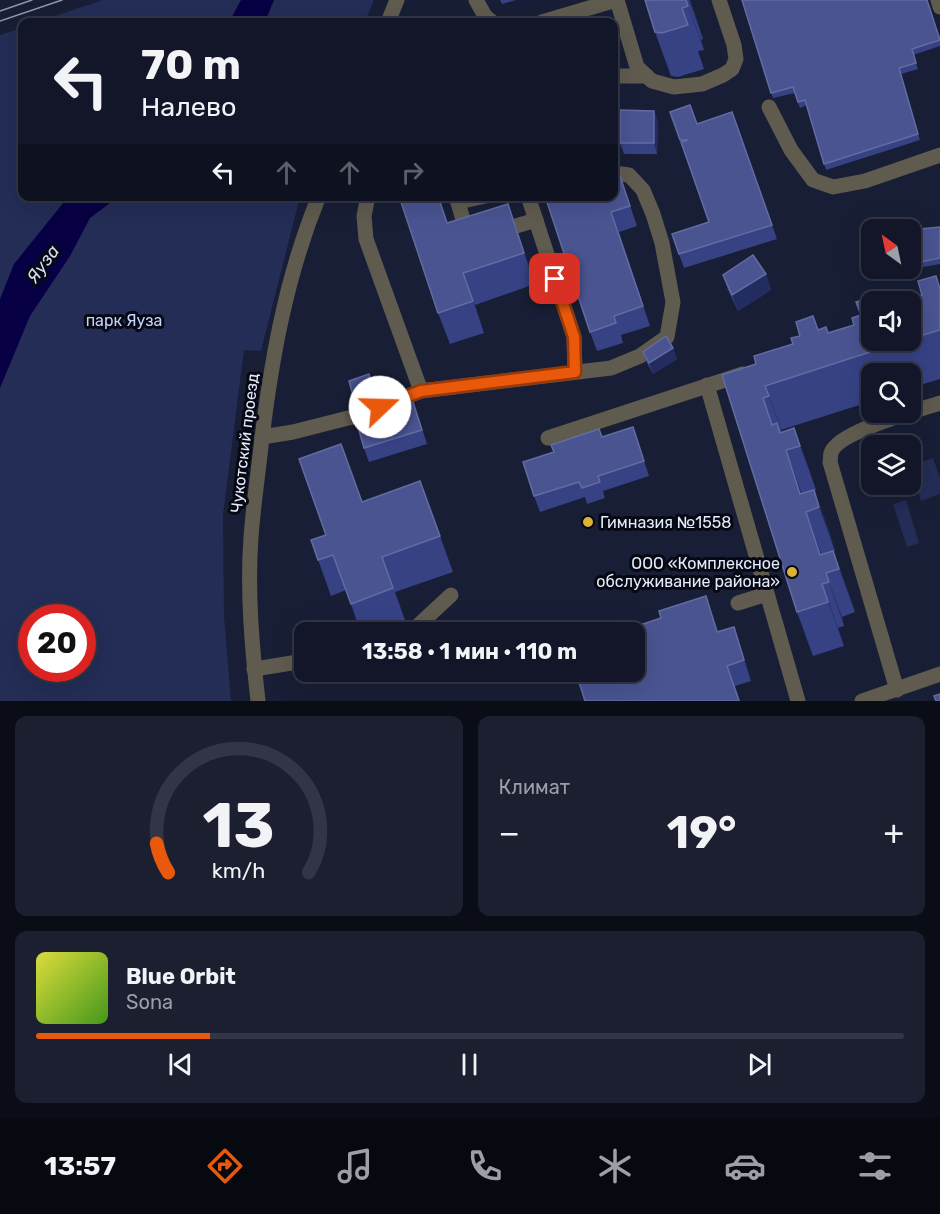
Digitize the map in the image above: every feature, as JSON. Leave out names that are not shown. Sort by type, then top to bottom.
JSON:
[{"type":"street","points":[[390,18],[397,0]]},
{"type":"street","points":[[476,0],[487,18]]},
{"type":"street","points":[[555,18],[616,0],[637,67],[652,81],[674,87],[702,84],[732,69],[735,59],[734,45],[719,0]]},
{"type":"street","points":[[938,0],[940,6]]},
{"type":"street","points":[[618,76],[647,76]]},
{"type":"street","points":[[769,107],[791,150],[813,180],[833,187],[865,181],[940,155]]},
{"type":"street","points":[[380,407],[421,391],[612,368],[640,356],[666,337],[673,302],[662,243],[653,214],[642,190],[629,175],[618,174]]},
{"type":"street","name":"Чукотский проезд","points":[[258,701],[251,638],[251,538],[265,407],[279,325],[288,288],[317,201]]},
{"type":"street","points":[[367,201],[364,216],[366,239],[421,391]]},
{"type":"street","points":[[458,201],[469,240],[536,220]]},
{"type":"street","points":[[530,201],[574,337],[575,372]]},
{"type":"street","points":[[548,438],[762,368]]},
{"type":"street","points":[[707,386],[798,701]]},
{"type":"street","points":[[897,690],[831,462],[831,452],[837,443],[871,426],[940,403]]},
{"type":"street","points":[[262,437],[293,432],[360,415]]},
{"type":"street","points":[[738,603],[767,594]]},
{"type":"street","points":[[422,622],[451,595]]},
{"type":"street","points":[[254,669],[294,663]]},
{"type":"street","points":[[862,701],[940,674]]},
{"type":"green space","points":[[103,0],[374,0],[367,18],[49,18]]},
{"type":"green space","name":"парк Яуза","points":[[18,29],[18,201],[299,201],[261,351],[244,350],[223,515],[224,617],[231,701],[0,701],[0,35]]},
{"type":"green space","points":[[933,458],[940,478],[940,494],[921,501],[919,495],[921,462]]},
{"type":"green space","points":[[906,500],[919,543],[907,547],[893,504]]},
{"type":"water","points":[[241,0],[274,0],[267,18],[231,18]]},
{"type":"water","name":"Яуза","points":[[65,201],[113,201],[90,218],[70,256],[30,316],[0,388],[0,299],[14,264]]},
{"type":"building","points":[[645,0],[686,0],[688,6],[682,8],[688,25],[662,33],[655,32]]},
{"type":"building","points":[[742,0],[927,0],[940,40],[912,49],[916,63],[899,68],[918,134],[824,164],[805,100],[798,102],[793,87],[771,93]]},
{"type":"building","points":[[690,105],[697,124],[732,112],[772,225],[679,254],[672,234],[709,222],[681,142],[688,140],[680,140],[670,112]]},
{"type":"building","points":[[620,110],[654,111],[654,143],[620,143]]},
{"type":"building","points":[[618,170],[630,206],[611,212],[643,306],[614,316],[616,323],[590,332],[547,201],[618,201]]},
{"type":"building","points":[[401,201],[440,201],[447,223],[508,204],[524,253],[463,273],[473,301],[438,313]]},
{"type":"building","points":[[940,227],[940,258],[921,262],[921,229]]},
{"type":"building","points":[[753,255],[766,274],[732,295],[723,275]]},
{"type":"building","points":[[936,276],[940,289],[940,330],[921,336],[922,295],[918,281]]},
{"type":"building","points":[[861,300],[861,315],[856,302]]},
{"type":"building","points":[[861,315],[861,351],[873,351],[765,386],[769,396],[763,398],[772,425],[777,423],[780,433],[794,428],[800,446],[786,450],[800,494],[814,490],[819,507],[806,512],[820,555],[833,551],[839,569],[826,573],[829,582],[822,584],[828,602],[797,612],[722,375],[756,364],[754,356],[793,344],[791,338],[800,336],[796,322],[813,316],[818,330],[826,327],[828,333],[854,325],[852,318]]},
{"type":"building","points":[[666,336],[673,348],[649,363],[643,352]]},
{"type":"building","points":[[369,374],[372,384],[367,387],[366,396],[369,401],[378,402],[381,412],[413,402],[422,430],[364,448],[356,420],[361,419],[358,410],[364,404],[364,399],[361,394],[352,392],[349,381]]},
{"type":"building","points":[[633,427],[644,461],[598,476],[600,482],[582,488],[579,482],[534,496],[523,462],[554,452],[551,445],[599,429],[602,437]]},
{"type":"building","points":[[341,444],[362,502],[420,481],[440,536],[382,557],[393,588],[351,604],[333,555],[318,560],[311,540],[326,535],[299,459]]},
{"type":"building","points":[[706,596],[717,632],[734,627],[744,660],[727,666],[739,701],[585,701],[579,682],[645,682],[645,623],[661,618],[659,611]]},
{"type":"building","points":[[940,694],[940,701],[936,701],[934,696]]},
{"type":"tram line","points":[[0,11],[32,0]]},
{"type":"tram line","points":[[0,21],[62,0]]},
{"type":"place","name":"Гимназия №1558","points":[[588,522]]},
{"type":"place","name":"ООО «Комплексное обслуживание района»","points":[[792,572]]},
{"type":"route","points":[[380,407],[421,391],[575,372],[574,337],[555,279]]}]
